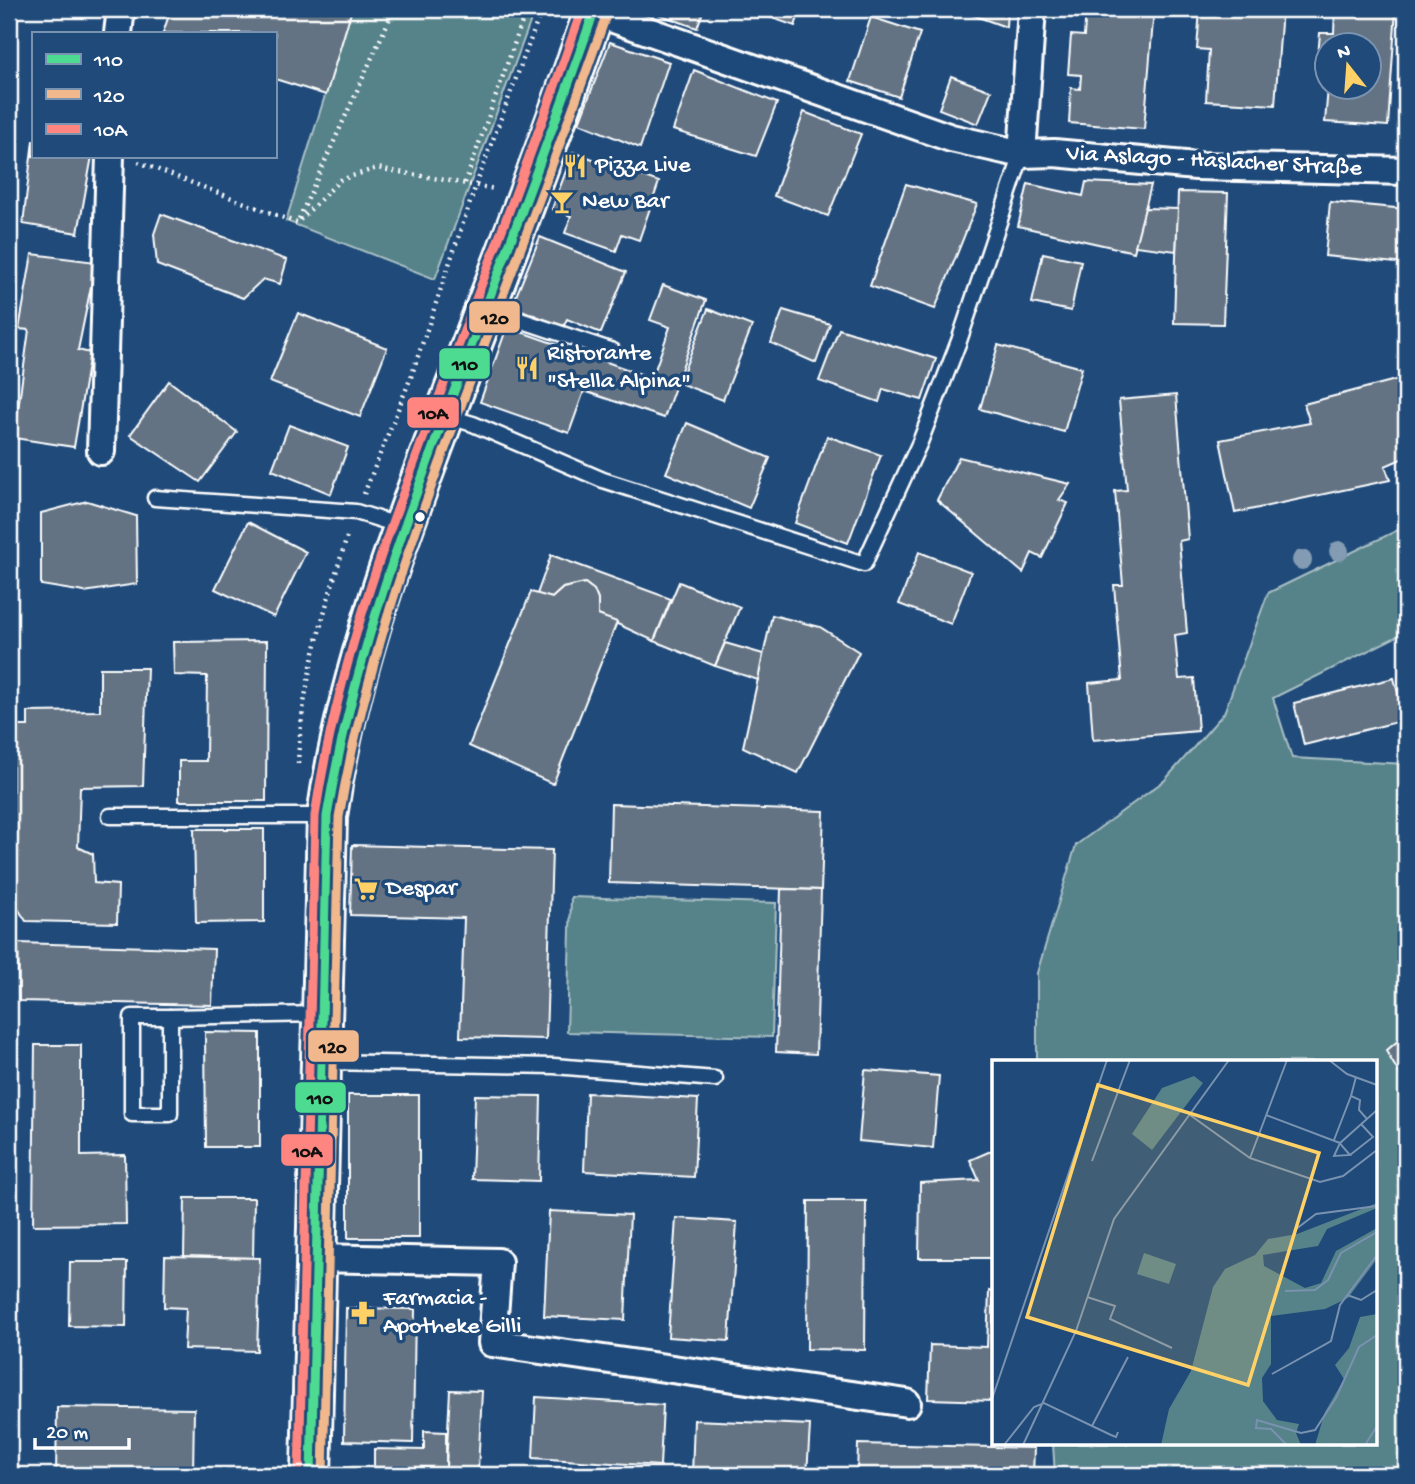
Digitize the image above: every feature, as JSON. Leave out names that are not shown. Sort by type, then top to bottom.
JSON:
[{"type":"street","points":[[118,32],[121,9]]},
{"type":"street","points":[[1022,154],[1032,9]]},
{"type":"street","points":[[311,1475],[320,1014],[327,816],[347,705],[403,527],[529,197],[594,10]]},
{"type":"street","name":"Via Aslago - Haslacher Straße","points":[[594,10],[951,138],[1022,154],[1054,153],[1196,166],[1406,171]]},
{"type":"street","points":[[102,451],[122,158]]},
{"type":"street","points":[[316,1258],[498,1262],[492,1343],[907,1403]]},
{"type":"lane","points":[[445,415],[473,424],[603,480],[864,564],[919,442],[959,341],[1022,154]]},
{"type":"lane","points":[[485,309],[613,351]]},
{"type":"lane","points":[[155,498],[356,512],[403,527]]},
{"type":"lane","points":[[110,816],[327,816]]},
{"type":"lane","points":[[170,1017],[170,1114],[132,1114],[132,1017],[320,1014]]},
{"type":"lane","points":[[320,1062],[554,1066],[715,1079]]},
{"type":"path","points":[[297,223],[394,9]]},
{"type":"path","points":[[465,183],[522,22],[531,9]]},
{"type":"path","points":[[122,158],[297,223]]},
{"type":"path","points":[[297,223],[340,180],[377,168],[529,197]]},
{"type":"green space","points":[[352,9],[535,9],[435,279],[286,221]]},
{"type":"green space","points":[[1406,526],[1406,632],[1273,698],[1292,758],[1406,764],[1406,1475],[1055,1475],[1053,1446],[1376,1446],[1376,1060],[1037,1060],[1037,973],[1076,845],[1165,780],[1224,713],[1268,593]]},
{"type":"green space","points":[[571,897],[776,903],[772,1037],[567,1032]]},
{"type":"building","points":[[52,9],[94,9],[92,16]]},
{"type":"building","points":[[171,9],[352,9],[326,95],[276,79],[276,32],[163,32]]},
{"type":"building","points":[[644,9],[704,9],[697,28]]},
{"type":"building","points":[[747,9],[801,9],[795,26]]},
{"type":"building","points":[[956,9],[1007,9],[1006,27]]},
{"type":"building","points":[[1086,9],[1154,9],[1144,129],[1069,123],[1071,88],[1080,89],[1081,75],[1068,74],[1071,35],[1084,36]]},
{"type":"building","points":[[1200,9],[1282,9],[1275,105],[1206,101],[1209,50],[1197,49]]},
{"type":"building","points":[[1335,9],[1396,9],[1388,126],[1325,122],[1327,102],[1384,102],[1384,32],[1334,32]]},
{"type":"building","points":[[871,17],[920,33],[899,97],[850,81]]},
{"type":"building","points":[[610,42],[669,62],[640,148],[579,123]]},
{"type":"building","points":[[694,70],[777,103],[756,156],[673,130]]},
{"type":"building","points":[[951,76],[991,91],[978,124],[939,109]]},
{"type":"building","points":[[804,112],[861,134],[828,216],[774,196]]},
{"type":"building","points":[[32,148],[32,158],[92,158],[78,233],[23,224]]},
{"type":"building","points":[[573,152],[659,182],[639,240],[622,234],[616,251],[565,233],[571,216],[552,209]]},
{"type":"building","points":[[1086,182],[1151,185],[1134,252],[1018,226],[1028,184],[1083,196]]},
{"type":"building","points":[[906,184],[977,204],[935,309],[870,286]]},
{"type":"building","points":[[1178,192],[1228,193],[1223,324],[1174,323]]},
{"type":"building","points":[[1330,202],[1406,209],[1406,264],[1325,256]]},
{"type":"building","points":[[1145,208],[1178,209],[1176,251],[1135,246]]},
{"type":"building","points":[[161,214],[287,260],[280,284],[263,279],[243,298],[157,265],[154,234]]},
{"type":"building","points":[[540,237],[626,272],[601,333],[567,319],[563,327],[512,306]]},
{"type":"building","points":[[1043,253],[1081,261],[1071,311],[1032,303]]},
{"type":"building","points":[[32,254],[96,262],[78,350],[90,353],[74,447],[14,438],[29,330],[19,329]]},
{"type":"building","points":[[663,285],[706,300],[664,418],[584,391],[569,433],[480,402],[507,327],[652,378],[670,327],[650,320]]},
{"type":"building","points":[[708,309],[752,326],[723,400],[679,383]]},
{"type":"building","points":[[783,310],[830,324],[816,363],[771,343]]},
{"type":"building","points":[[298,313],[387,348],[360,417],[270,382]]},
{"type":"building","points":[[839,329],[936,359],[922,400],[883,389],[879,402],[819,381]]},
{"type":"building","points":[[998,345],[1082,368],[1064,432],[980,409]]},
{"type":"building","points":[[1403,378],[1406,400],[1406,457],[1385,466],[1390,480],[1235,513],[1220,440],[1310,423],[1304,404]]},
{"type":"building","points":[[169,381],[237,432],[200,482],[130,435]]},
{"type":"building","points":[[1176,395],[1188,539],[1179,541],[1187,633],[1175,635],[1179,679],[1194,678],[1198,731],[1093,740],[1089,683],[1122,680],[1114,585],[1123,585],[1115,491],[1127,490],[1119,400]]},
{"type":"building","points":[[687,423],[770,458],[749,508],[666,473]]},
{"type":"building","points":[[289,425],[348,447],[331,494],[272,470]]},
{"type":"building","points":[[827,436],[881,455],[848,543],[795,523]]},
{"type":"building","points":[[959,457],[1070,484],[1059,500],[1068,503],[1042,558],[1032,553],[1023,573],[937,500]]},
{"type":"building","points":[[87,501],[136,516],[137,584],[84,592],[41,585],[41,513]]},
{"type":"building","points":[[248,522],[306,552],[274,617],[215,589]]},
{"type":"building","points":[[919,552],[971,572],[951,624],[899,604]]},
{"type":"building","points":[[551,555],[671,599],[654,641],[598,615],[598,600],[594,590],[585,583],[563,588],[552,598],[537,594]]},
{"type":"building","points":[[679,582],[740,607],[715,666],[654,641]]},
{"type":"building","points":[[585,583],[594,590],[598,600],[598,615],[617,622],[553,784],[469,746],[531,592],[552,598],[563,588]]},
{"type":"building","points":[[772,615],[820,627],[859,652],[798,773],[743,747]]},
{"type":"building","points":[[267,641],[266,801],[179,801],[179,761],[206,761],[207,676],[174,675],[173,642]]},
{"type":"building","points":[[725,643],[763,654],[758,680],[715,666]]},
{"type":"building","points":[[100,668],[147,668],[143,786],[80,787],[78,847],[93,854],[94,883],[118,885],[117,923],[26,921],[13,901],[13,726],[28,726],[28,712],[100,711]]},
{"type":"building","points":[[1394,678],[1405,720],[1304,745],[1294,703]]},
{"type":"building","points":[[611,804],[824,811],[821,890],[609,883]]},
{"type":"building","points":[[194,829],[264,829],[264,922],[196,923]]},
{"type":"building","points":[[352,845],[552,850],[546,1039],[460,1037],[464,918],[350,915]]},
{"type":"building","points":[[781,889],[821,890],[816,1054],[776,1052]]},
{"type":"building","points":[[18,943],[214,949],[212,1005],[19,1001]]},
{"type":"building","points":[[205,1032],[260,1033],[260,1147],[206,1147]]},
{"type":"building","points":[[1406,1034],[1406,1085],[1386,1051]]},
{"type":"building","points":[[35,1045],[81,1045],[81,1156],[125,1155],[126,1224],[33,1225]]},
{"type":"building","points":[[865,1070],[939,1076],[933,1148],[859,1141]]},
{"type":"building","points":[[587,1093],[698,1099],[694,1177],[584,1171]]},
{"type":"building","points":[[348,1095],[419,1095],[419,1238],[348,1238]]},
{"type":"building","points":[[475,1095],[541,1096],[539,1181],[472,1179]]},
{"type":"building","points":[[992,1150],[992,1258],[919,1258],[920,1183],[979,1180],[970,1160]]},
{"type":"building","points":[[185,1198],[254,1198],[253,1258],[184,1256]]},
{"type":"building","points":[[808,1201],[866,1201],[865,1350],[807,1349]]},
{"type":"building","points":[[549,1211],[630,1215],[625,1320],[544,1316]]},
{"type":"building","points":[[676,1218],[737,1222],[729,1341],[668,1337]]},
{"type":"building","points":[[165,1256],[260,1258],[257,1351],[184,1349],[186,1308],[164,1307]]},
{"type":"building","points":[[70,1262],[127,1262],[126,1327],[69,1326]]},
{"type":"building","points":[[989,1291],[992,1292],[992,1401],[928,1399],[930,1345],[987,1347]]},
{"type":"building","points":[[346,1308],[415,1309],[413,1443],[344,1441]]},
{"type":"building","points":[[450,1390],[482,1391],[478,1470],[446,1468]]},
{"type":"building","points":[[536,1397],[663,1405],[660,1466],[533,1458]]},
{"type":"building","points":[[57,1407],[194,1409],[193,1475],[56,1475]]},
{"type":"building","points":[[694,1420],[810,1425],[807,1475],[692,1475]]},
{"type":"building","points":[[424,1431],[446,1432],[446,1468],[374,1467],[374,1449],[424,1450]]},
{"type":"building","points":[[858,1444],[1034,1448],[1033,1475],[857,1475]]},
{"type":"transit line","name":"10A","points":[[299,1475],[315,816],[325,760],[352,649],[386,541],[582,9]]},
{"type":"transit line","name":"110","points":[[311,1475],[327,816],[338,756],[352,697],[386,581],[595,9]]},
{"type":"transit line","name":"120","points":[[323,1475],[339,817],[350,758],[380,643],[416,530],[607,13]]},
{"type":"place","name":"Pizza Live","points":[[575,166]]},
{"type":"place","name":"New Bar","points":[[562,202]]},
{"type":"place","name":"Ristorante \"Stella Alpina\"","points":[[527,368]]},
{"type":"place","name":"Despar","points":[[366,889]]},
{"type":"place","name":"Farmacia - Apotheke Gilli","points":[[363,1313]]}]
